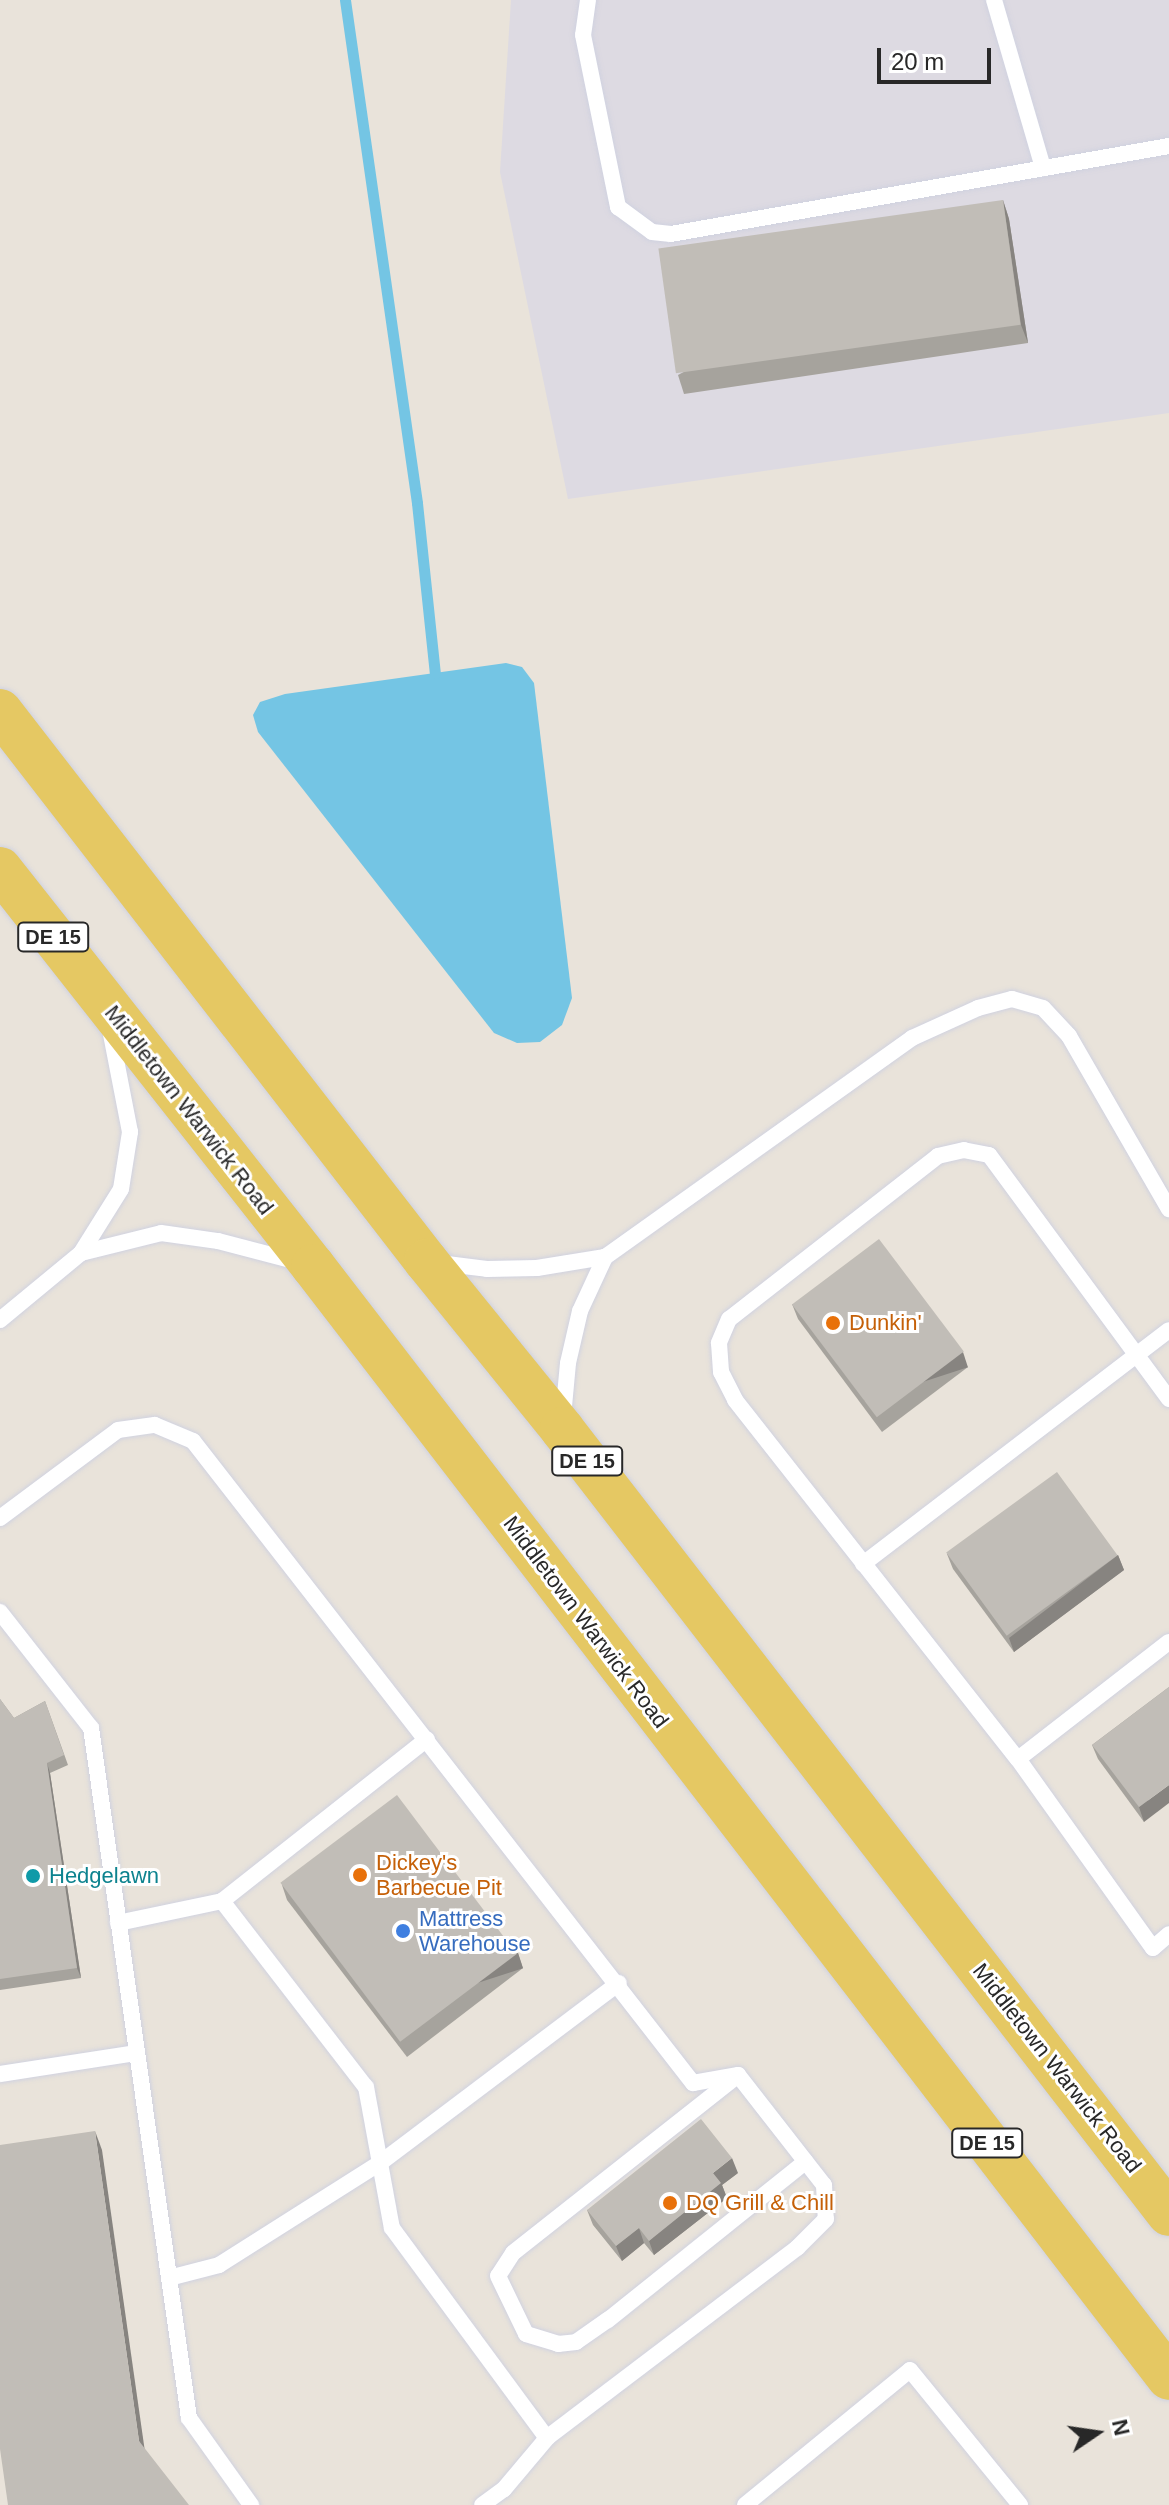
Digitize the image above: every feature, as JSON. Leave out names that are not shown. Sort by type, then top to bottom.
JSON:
[{"type":"main road","name":"Middletown Warwick Road","points":[[0,711],[426,1261],[562,1429],[1169,2214]]},
{"type":"main road","name":"Middletown Warwick Road","points":[[0,869],[313,1266],[1169,2378]]},
{"type":"lane","points":[[588,0],[583,35],[618,207],[652,232],[671,234],[1169,146]]},
{"type":"lane","points":[[994,0],[1043,168]]},
{"type":"lane","points":[[426,1261],[487,1269],[537,1268],[605,1257],[912,1038],[978,1008],[1012,999],[1043,1008],[1069,1036],[1169,1209]]},
{"type":"lane","points":[[0,1320],[81,1253],[121,1189],[130,1132],[105,1004]]},
{"type":"lane","points":[[1169,1399],[989,1155],[964,1150],[938,1156],[729,1319],[719,1343],[721,1372],[735,1400],[1018,1759],[1153,1948],[1169,1934]]},
{"type":"lane","points":[[81,1253],[161,1233],[218,1241],[313,1266]]},
{"type":"lane","points":[[562,1429],[568,1363],[580,1311],[605,1257]]},
{"type":"lane","points":[[863,1564],[1169,1330]]},
{"type":"lane","points":[[0,1518],[118,1430],[155,1425],[193,1441],[619,1983],[693,2083],[738,2075]]},
{"type":"lane","points":[[0,1612],[91,1728],[189,2418],[251,2505]]},
{"type":"lane","points":[[1018,1759],[1169,1642]]},
{"type":"lane","points":[[118,1923],[222,1901],[427,1739]]},
{"type":"lane","points":[[222,1901],[366,2087],[392,2228],[547,2438]]},
{"type":"lane","points":[[169,2278],[219,2265],[380,2163],[619,1983]]},
{"type":"lane","points":[[0,2074],[135,2053]]},
{"type":"lane","points":[[482,2505],[504,2489],[547,2438],[797,2248],[826,2219],[824,2185],[738,2075]]},
{"type":"lane","points":[[738,2075],[513,2253],[498,2276],[526,2334],[558,2344],[576,2342],[608,2320],[805,2162]]},
{"type":"lane","points":[[745,2505],[910,2370],[1020,2505]]},
{"type":"shaded area","points":[[511,0],[1169,0],[1169,413],[568,499],[500,172]]},
{"type":"water","points":[[506,663],[522,667],[534,683],[572,998],[562,1025],[540,1042],[517,1043],[494,1033],[258,732],[253,715],[260,702],[285,694]]},
{"type":"building","points":[[1003,200],[1021,325],[676,373],[658,248]]},
{"type":"building","points":[[879,1239],[964,1352],[877,1417],[792,1305]]},
{"type":"building","points":[[1057,1472],[1118,1555],[1007,1636],[946,1553]]},
{"type":"building","points":[[1169,1687],[1169,1785],[1139,1807],[1092,1745]]},
{"type":"building","name":"Hedgelawn","points":[[0,1699],[14,1718],[45,1701],[64,1755],[47,1763],[77,1968],[0,1979]]},
{"type":"building","points":[[397,1795],[517,1954],[400,2042],[280,1883]]},
{"type":"building","points":[[701,2119],[732,2158],[713,2173],[721,2183],[649,2241],[639,2228],[616,2246],[587,2210]]},
{"type":"building","points":[[95,2131],[139,2441],[189,2505],[8,2505],[0,2449],[0,2145]]},
{"type":"waterway","points":[[345,0],[417,503],[435,673]]},
{"type":"place","name":"Dunkin'","points":[[833,1323]]},
{"type":"place","name":"Dickey's Barbecue Pit","points":[[360,1875]]},
{"type":"place","name":"Hedgelawn","points":[[33,1876]]},
{"type":"place","name":"Mattress Warehouse","points":[[403,1931]]},
{"type":"place","name":"DQ Grill & Chill","points":[[670,2203]]}]
